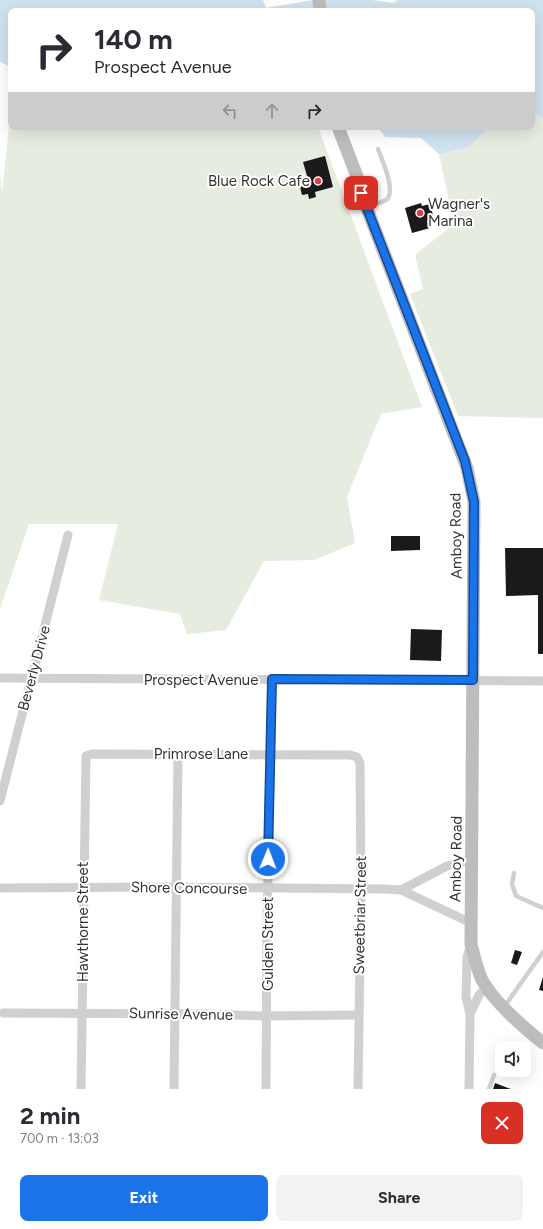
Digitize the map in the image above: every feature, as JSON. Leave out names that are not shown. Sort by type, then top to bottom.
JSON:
[{"type":"main road","name":"Amboy Road","points":[[339,130],[366,206],[465,461],[471,482],[474,502],[471,944],[478,970],[487,987],[504,1007],[543,1043]]},
{"type":"street","name":"Beverly Drive","points":[[1,795],[68,535]]},
{"type":"street","name":"Prospect Avenue","points":[[0,678],[543,681]]},
{"type":"street","name":"Gulden Street","points":[[266,1089],[272,679]]},
{"type":"street","name":"Primrose Lane","points":[[86,756],[92,754],[341,754]]},
{"type":"street","points":[[174,1089],[175,887],[178,754]]},
{"type":"street","name":"Sweetbriar Street","points":[[341,754],[357,757],[360,764],[361,890],[358,1089]]},
{"type":"street","name":"Hawthorne Street","points":[[81,1089],[86,756]]},
{"type":"street","name":"Shore Concourse","points":[[401,890],[447,866],[472,860]]},
{"type":"street","name":"Shore Concourse","points":[[0,888],[175,887],[401,890],[471,923]]},
{"type":"street","name":"Amboy Road","points":[[469,1089],[470,1014],[466,997],[466,964],[471,944]]},
{"type":"street","name":"Amboy Road","points":[[470,1014],[479,995],[487,987]]},
{"type":"street","name":"Sunrise Avenue","points":[[3,1013],[175,1013],[268,1016],[359,1015]]},
{"type":"lane","points":[[366,206],[385,201],[389,197],[391,189],[378,149]]},
{"type":"lane","points":[[514,873],[512,884],[516,896],[543,908]]},
{"type":"lane","points":[[504,1007],[543,952]]},
{"type":"lane","points":[[489,1089],[494,1075]]},
{"type":"shaded area","points":[[535,114],[543,117],[543,418],[458,416],[410,294],[423,289],[415,255],[454,224],[439,154],[467,148],[487,130],[535,130]]},
{"type":"shaded area","points":[[9,130],[319,130],[422,407],[381,414],[347,497],[355,543],[314,560],[264,561],[226,630],[187,634],[180,614],[99,600],[118,524],[29,524],[0,609],[0,172],[2,193]]},
{"type":"water","points":[[0,0],[263,0],[266,8],[8,8],[8,66],[0,62]]},
{"type":"water","points":[[313,0],[372,0],[394,3],[397,0],[543,0],[543,117],[535,114],[535,8],[266,8]]},
{"type":"water","points":[[380,130],[487,130],[467,148],[439,154],[421,138],[385,137]]},
{"type":"building","name":"Blue Rock Cafe","points":[[325,156],[333,187],[315,192],[316,197],[309,199],[308,194],[302,195],[300,187],[305,185],[303,177],[307,176],[303,162]]},
{"type":"building","name":"Wagner's Marina","points":[[421,203],[422,206],[430,204],[434,219],[427,221],[430,228],[412,233],[405,208]]},
{"type":"building","points":[[391,536],[420,536],[420,550],[391,551]]},
{"type":"building","points":[[505,548],[543,548],[543,654],[538,654],[538,595],[506,596]]},
{"type":"building","points":[[411,629],[442,630],[441,661],[410,660]]},
{"type":"building","points":[[515,950],[522,952],[517,965],[511,963]]},
{"type":"building","points":[[543,977],[543,991],[539,990]]},
{"type":"building","points":[[495,1083],[511,1089],[493,1089]]},
{"type":"place","name":"Blue Rock Cafe","points":[[318,181]]},
{"type":"place","name":"Wagner's Marina","points":[[420,213]]},
{"type":"route","points":[[268,859],[272,679],[473,680],[474,502],[471,482],[465,461],[361,193]]}]
